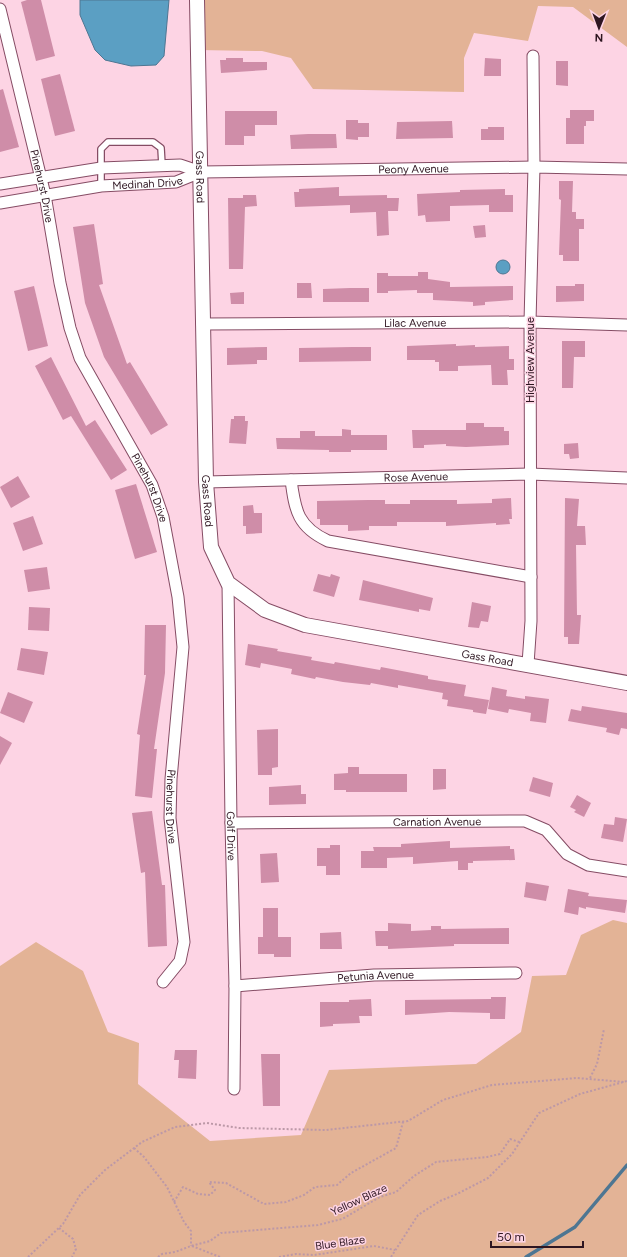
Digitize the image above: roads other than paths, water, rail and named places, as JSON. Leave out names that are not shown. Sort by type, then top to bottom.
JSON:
[{"type":"street","name":"Gass Road","points":[[197,0],[206,482],[210,548],[228,583],[265,610],[305,625],[627,683]]},
{"type":"street","name":"Pinehurst Drive","points":[[0,9],[45,195],[60,283],[70,328],[80,358],[152,484],[163,517],[178,597],[183,647],[171,779],[170,818],[184,942],[180,961],[163,982]]},
{"type":"street","name":"Highview Avenue","points":[[528,664],[532,621],[530,322],[534,167],[533,56]]},
{"type":"street","name":"Medinah Drive","points":[[0,184],[101,168],[180,165],[201,172]]},
{"type":"street","name":"Peony Avenue","points":[[201,172],[534,167],[627,169]]},
{"type":"street","name":"Medinah Drive","points":[[0,203],[101,186],[176,182],[201,172]]},
{"type":"street","name":"Lilac Avenue","points":[[202,324],[530,322],[627,325]]},
{"type":"street","name":"Rose Avenue","points":[[206,482],[530,474],[627,478]]},
{"type":"street","points":[[291,480],[294,502],[302,522],[312,534],[328,541],[531,577]]},
{"type":"street","name":"Golf Drive","points":[[228,583],[231,823],[236,986],[234,1089]]},
{"type":"street","name":"Carnation Avenue","points":[[231,823],[526,821],[546,830],[568,854],[588,865],[627,871]]},
{"type":"street","name":"Petunia Avenue","points":[[236,986],[374,975],[516,973]]},
{"type":"lane","name":"Medinah Drive","points":[[101,186],[101,149],[105,144],[112,142],[150,141],[156,143],[162,152],[162,165]]},
{"type":"water","points":[[80,0],[169,0],[164,56],[156,65],[131,66],[105,60],[95,50],[80,15]]},
{"type":"water","points":[[503,260],[508,262],[510,267],[508,272],[503,274],[498,272],[496,267],[498,262]]},
{"type":"waterway","points":[[526,1257],[575,1227],[627,1165]]}]
